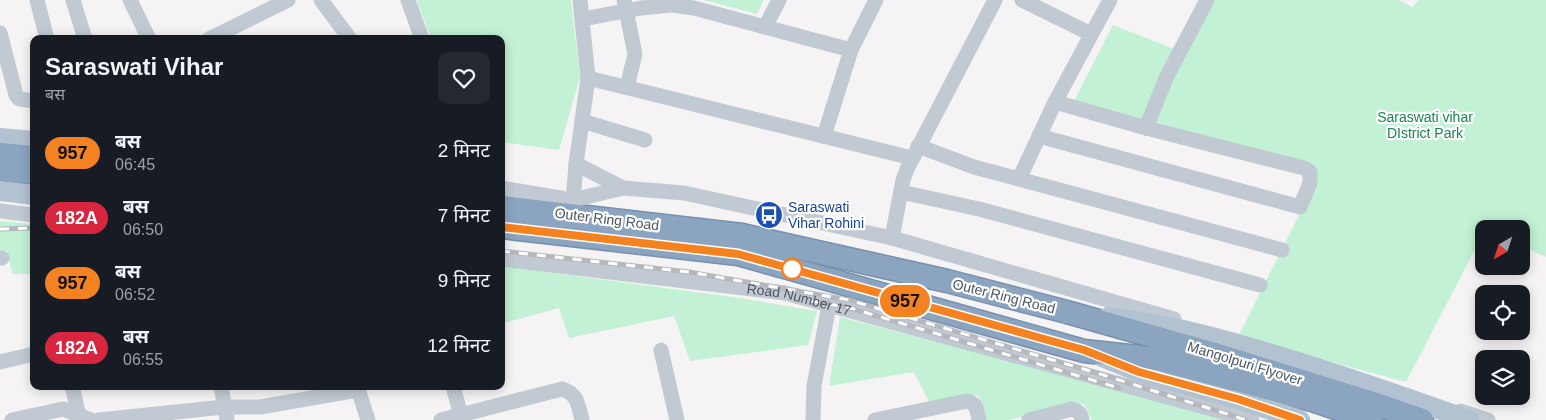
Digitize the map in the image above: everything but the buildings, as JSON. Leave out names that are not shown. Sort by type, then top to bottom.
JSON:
[{"type":"highway","points":[[0,154],[30,156]]},
{"type":"highway","points":[[0,170],[30,173]]},
{"type":"highway","name":"Outer Ring Road","points":[[505,207],[572,208],[742,235],[947,281],[1067,312]]},
{"type":"highway","name":"Outer Ring Road","points":[[505,227],[738,254],[1084,350]]},
{"type":"highway","name":"Mangolpuri Flyover","points":[[1067,312],[1162,350],[1371,420]]},
{"type":"highway","name":"Mangolpuri Flyover","points":[[1084,350],[1162,350],[1366,401],[1422,420]]},
{"type":"main road","points":[[0,138],[30,141]]},
{"type":"main road","points":[[0,191],[30,195]]},
{"type":"main road","name":"Outer Ring Road","points":[[1067,312],[1146,321],[1246,346],[1410,398],[1469,420]]},
{"type":"main road","name":"Outer Ring Road","points":[[1084,350],[1235,411],[1300,420]]},
{"type":"street","points":[[37,0],[46,35]]},
{"type":"street","points":[[73,0],[84,35]]},
{"type":"street","points":[[130,0],[147,35]]},
{"type":"street","points":[[217,35],[288,0]]},
{"type":"street","points":[[321,0],[347,35]]},
{"type":"street","points":[[408,0],[421,35]]},
{"type":"street","points":[[572,208],[588,78],[580,0]]},
{"type":"street","points":[[766,27],[779,0]]},
{"type":"street","points":[[824,136],[851,50],[876,0]]},
{"type":"street","points":[[892,238],[903,180],[915,152],[995,0]]},
{"type":"street","points":[[1022,0],[1091,34]]},
{"type":"street","points":[[1020,179],[1055,102],[1110,0]]},
{"type":"street","points":[[1146,128],[1166,78],[1207,0]]},
{"type":"street","points":[[583,19],[625,6],[671,3],[851,50]]},
{"type":"street","points":[[625,6],[635,54],[627,87]]},
{"type":"street","points":[[0,33],[16,95],[19,99],[30,100]]},
{"type":"street","points":[[588,78],[824,136],[915,152],[1282,250]]},
{"type":"street","points":[[1039,136],[1300,207],[1310,184],[1310,172],[1304,168],[1146,128],[1055,102]]},
{"type":"street","points":[[582,122],[645,140]]},
{"type":"street","points":[[576,164],[623,188],[684,193],[892,238],[1022,277],[1267,345],[1488,420]]},
{"type":"street","points":[[505,189],[572,208],[623,188]]},
{"type":"street","points":[[901,192],[988,212],[1260,285]]},
{"type":"street","points":[[0,211],[30,214]]},
{"type":"street","name":"Road Number 17","points":[[505,259],[785,293],[1235,411],[1252,420]]},
{"type":"street","points":[[813,420],[814,386],[829,304]]},
{"type":"street","points":[[661,350],[677,420]]},
{"type":"street","points":[[0,362],[30,355]]},
{"type":"street","points":[[441,420],[461,418],[562,389],[570,392],[575,397],[582,420]]},
{"type":"street","points":[[74,390],[85,418]]},
{"type":"street","points":[[222,390],[226,414]]},
{"type":"street","points":[[100,420],[226,414],[348,390]]},
{"type":"street","points":[[359,390],[368,420]]},
{"type":"street","points":[[454,390],[461,418]]},
{"type":"street","points":[[876,420],[966,401],[976,406],[979,420]]},
{"type":"street","points":[[12,420],[62,409],[85,418]]},
{"type":"street","points":[[1029,420],[1072,409],[1078,410],[1082,420]]},
{"type":"green space","points":[[417,0],[571,0],[580,77],[559,150],[505,143],[505,35],[430,35]]},
{"type":"green space","points":[[703,0],[764,0],[757,14]]},
{"type":"green space","name":"Saraswati vihar DIstrict Park","points":[[1207,0],[1398,0],[1413,7],[1418,0],[1546,0],[1546,257],[1530,249],[1530,220],[1475,220],[1475,249],[1406,382],[1238,337],[1318,177],[1074,101],[1113,25],[1179,51]]},
{"type":"green space","points":[[0,221],[30,224],[30,274],[13,274],[6,251],[0,252]]},
{"type":"green space","points":[[505,267],[740,298],[817,311],[808,345],[690,361],[674,316],[569,338],[559,308],[505,323]]},
{"type":"green space","points":[[840,317],[1225,420],[1092,420],[1084,404],[1008,420],[986,420],[978,395],[931,406],[914,372],[829,386]]},
{"type":"railway","points":[[0,229],[30,228]]},
{"type":"railway","points":[[505,251],[689,272],[849,300],[1097,373],[1246,420]]},
{"type":"railway","points":[[811,301],[847,307],[1119,388]]},
{"type":"bus line","name":"957","points":[[505,227],[738,254],[1084,350],[1139,372],[1238,399],[1300,420]]},
{"type":"place","name":"Saraswati Vihar Rohini","points":[[769,215]]}]
